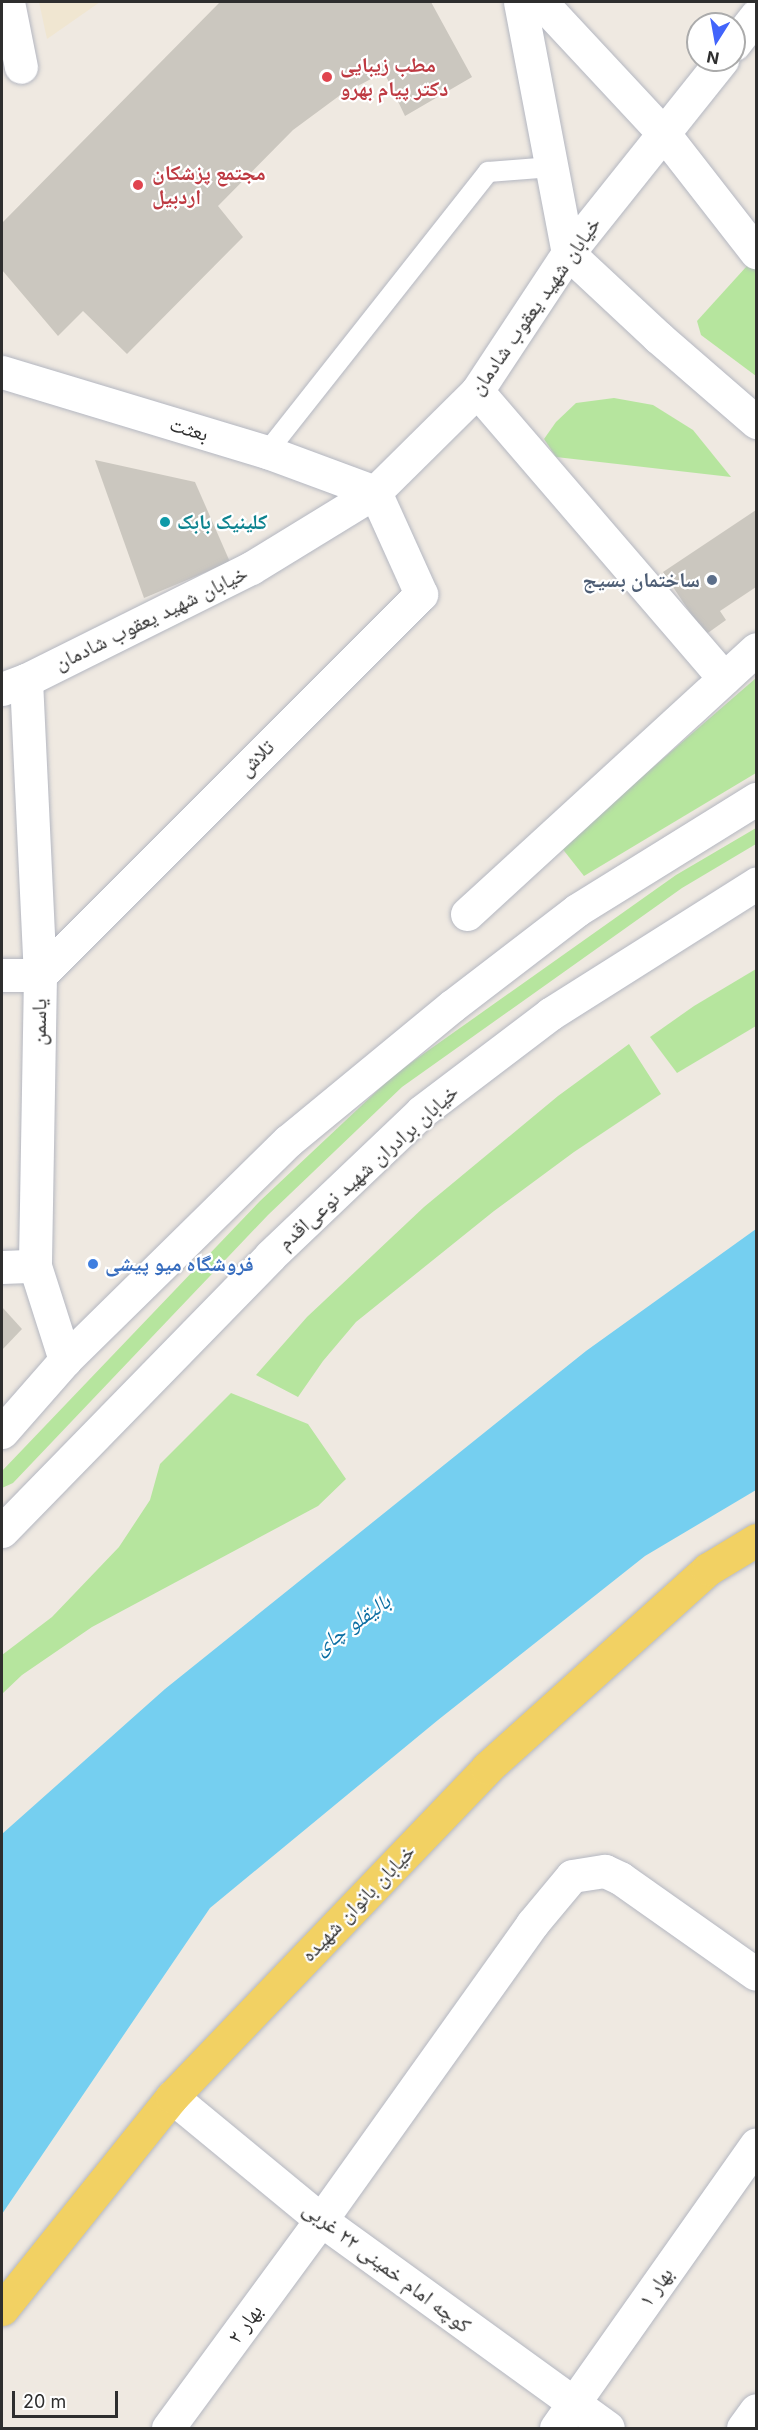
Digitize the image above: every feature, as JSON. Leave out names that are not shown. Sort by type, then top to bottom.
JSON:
[{"type":"main road","name":"خیابان بانوان شهیده","points":[[2,2309],[172,2097],[487,1768],[708,1569],[756,1540]]},
{"type":"street","points":[[8,2],[21,67]]},
{"type":"street","points":[[520,2],[568,253],[658,337],[756,422]]},
{"type":"street","points":[[541,2],[663,134],[756,252]]},
{"type":"street","points":[[746,29],[756,16]]},
{"type":"street","name":"خیابان شهید یعقوب شادمان","points":[[14,684],[251,568],[375,492],[477,391],[568,253],[712,72]]},
{"type":"street","name":"بعثت","points":[[2,372],[267,452],[375,492]]},
{"type":"street","points":[[477,391],[724,678]]},
{"type":"street","name":"تلاش","points":[[40,975],[421,594],[375,492]]},
{"type":"street","points":[[467,914],[756,649]]},
{"type":"street","name":"یاسمن","points":[[14,684],[40,975],[35,1266],[65,1360]]},
{"type":"street","points":[[2,1432],[65,1360],[288,1141],[452,1006],[577,910],[756,799]]},
{"type":"street","name":"خیابان برادران شهید نوعی‌اقدم","points":[[2,1531],[270,1256],[422,1112],[550,1014],[756,884]]},
{"type":"street","points":[[2,975],[40,975]]},
{"type":"street","points":[[2,1267],[35,1266]]},
{"type":"street","name":"بهار ۲","points":[[168,2428],[321,2220],[532,1924],[572,1876],[605,1871],[620,1878],[756,1974]]},
{"type":"street","name":"کوچه امام خمینی ۲۲ غربی","points":[[172,2097],[565,2416],[608,2428]]},
{"type":"street","name":"بهار ۱","points":[[565,2416],[756,2144]]},
{"type":"street","points":[[743,2428],[756,2410]]},
{"type":"lane","points":[[267,452],[488,172],[552,167]]},
{"type":"shaded area","points":[[39,2],[100,2],[47,39]]},
{"type":"green space","points":[[756,256],[756,376],[701,335],[697,321]]},
{"type":"green space","points":[[614,398],[653,405],[693,430],[731,477],[556,457],[544,439],[556,422],[576,403]]},
{"type":"green space","points":[[756,678],[756,773],[584,876],[561,847]]},
{"type":"green space","points":[[756,828],[756,844],[682,888],[402,1087],[268,1215],[13,1483],[2,1488],[2,1471],[260,1201],[395,1074],[676,875]]},
{"type":"green space","points":[[756,969],[756,1026],[677,1073],[650,1037],[694,1006]]},
{"type":"green space","points":[[629,1044],[661,1094],[574,1152],[494,1211],[356,1322],[323,1361],[298,1397],[256,1375],[307,1317],[424,1207],[558,1096]]},
{"type":"green space","points":[[231,1393],[308,1424],[346,1479],[318,1506],[92,1627],[22,1675],[2,1694],[2,1655],[52,1617],[119,1547],[150,1500],[160,1464]]},
{"type":"water","name":"بالیقلو چای","points":[[756,1229],[756,1490],[645,1556],[438,1720],[210,1908],[2,2214],[2,1834],[165,1689],[586,1351]]},
{"type":"building","name":"مجتمع پزشکان اردبیل","points":[[220,2],[431,2],[472,77],[405,116],[384,72],[339,96],[293,130],[218,206],[243,237],[127,354],[83,311],[58,336],[2,270],[2,223]]},
{"type":"building","name":"کلینیک بابک","points":[[95,460],[195,482],[230,562],[144,598]]},
{"type":"building","name":"ساختمان بسیج","points":[[756,510],[756,587],[720,611],[726,620],[705,635],[663,572]]},
{"type":"building","points":[[2,1307],[22,1329],[2,1350]]},
{"type":"place","name":"مطب زیبایی دکتر پیام بهرو","points":[[327,77]]},
{"type":"place","name":"مجتمع پزشکان اردبیل","points":[[138,185]]},
{"type":"place","name":"کلینیک بابک","points":[[165,522]]},
{"type":"place","name":"ساختمان بسیج","points":[[712,580]]},
{"type":"place","name":"فروشگاه میو پیشی","points":[[93,1264]]}]
